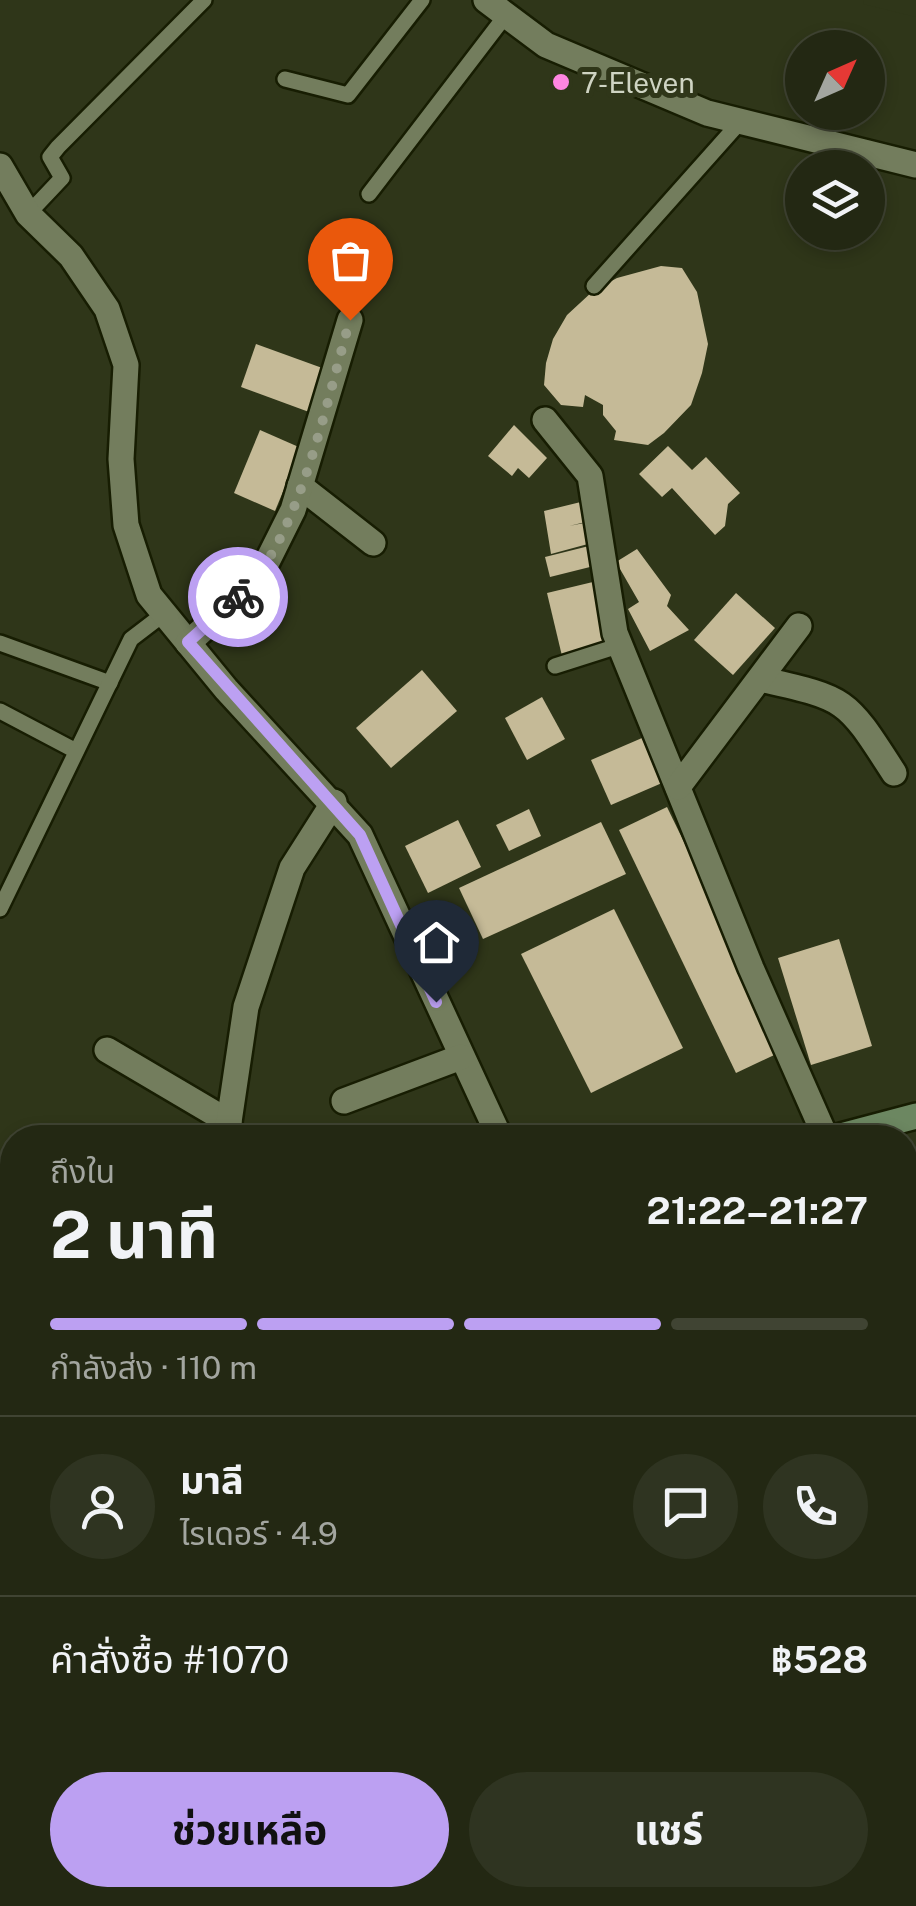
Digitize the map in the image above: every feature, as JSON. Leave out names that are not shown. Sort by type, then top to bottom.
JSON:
[{"type":"street","points":[[496,8],[546,45],[707,113],[916,165]]},
{"type":"street","points":[[0,166],[28,214],[71,256],[107,309],[126,365],[121,459],[126,524],[150,594],[360,835],[494,1125]]},
{"type":"street","points":[[188,642],[258,580],[300,486],[350,320]]},
{"type":"street","points":[[545,420],[590,476],[620,646],[824,1125]]},
{"type":"street","points":[[300,486],[373,543]]},
{"type":"street","points":[[678,787],[800,626]]},
{"type":"street","points":[[760,680],[822,693],[854,710],[894,772]]},
{"type":"street","points":[[226,1125],[246,1007],[292,868],[334,802]]},
{"type":"street","points":[[107,1050],[218,1125]]},
{"type":"street","points":[[344,1101],[461,1056]]},
{"type":"street","points":[[881,1125],[916,1116]]},
{"type":"lane","points":[[28,214],[62,178],[50,157],[58,147],[204,0]]},
{"type":"lane","points":[[285,79],[348,94],[422,0]]},
{"type":"lane","points":[[369,194],[496,8]]},
{"type":"lane","points":[[594,286],[740,122]]},
{"type":"lane","points":[[0,909],[131,639],[165,613]]},
{"type":"lane","points":[[0,643],[110,683]]},
{"type":"lane","points":[[555,666],[620,646]]},
{"type":"lane","points":[[0,711],[76,751]]},
{"type":"pier","points":[[864,0],[916,0],[916,17],[863,4]]},
{"type":"building","points":[[661,266],[682,268],[697,292],[708,344],[702,373],[691,405],[664,433],[648,445],[614,440],[616,431],[603,415],[603,405],[585,395],[583,407],[561,405],[544,385],[546,363],[553,339],[567,315],[593,291],[617,278]]},
{"type":"building","points":[[256,344],[325,369],[309,412],[241,387]]},
{"type":"building","points":[[514,425],[547,458],[529,478],[518,468],[512,476],[488,456]]},
{"type":"building","points":[[260,430],[301,448],[275,511],[234,493]]},
{"type":"building","points":[[668,446],[692,470],[706,457],[740,493],[728,504],[725,526],[715,535],[672,488],[662,497],[639,474]]},
{"type":"building","points":[[593,499],[598,519],[569,526],[594,521],[599,541],[551,554],[544,511]]},
{"type":"building","points":[[593,545],[598,565],[550,577],[545,557]]},
{"type":"building","points":[[637,549],[671,595],[667,606],[689,630],[650,651],[628,609],[639,602],[616,562]]},
{"type":"building","points":[[597,581],[613,643],[562,656],[547,593]]},
{"type":"building","points":[[736,593],[775,628],[733,675],[694,640]]},
{"type":"building","points":[[422,670],[457,711],[391,768],[356,728]]},
{"type":"building","points":[[542,697],[565,739],[527,760],[505,718]]},
{"type":"building","points":[[642,738],[662,783],[611,805],[591,760]]},
{"type":"building","points":[[667,807],[785,1050],[736,1073],[619,830]]},
{"type":"building","points":[[529,809],[541,836],[509,851],[496,825]]},
{"type":"building","points":[[458,820],[481,867],[428,893],[405,846]]},
{"type":"building","points":[[601,822],[626,874],[483,939],[459,888]]},
{"type":"building","points":[[614,909],[683,1048],[591,1093],[521,954]]},
{"type":"building","points":[[839,939],[872,1046],[811,1065],[778,958]]},
{"type":"way so far","points":[[238,597],[258,580],[293,510],[350,320]]},
{"type":"place","name":"7-Eleven","points":[[561,82]]},
{"type":"route","points":[[238,597],[188,642],[360,835],[436,1002]]}]
